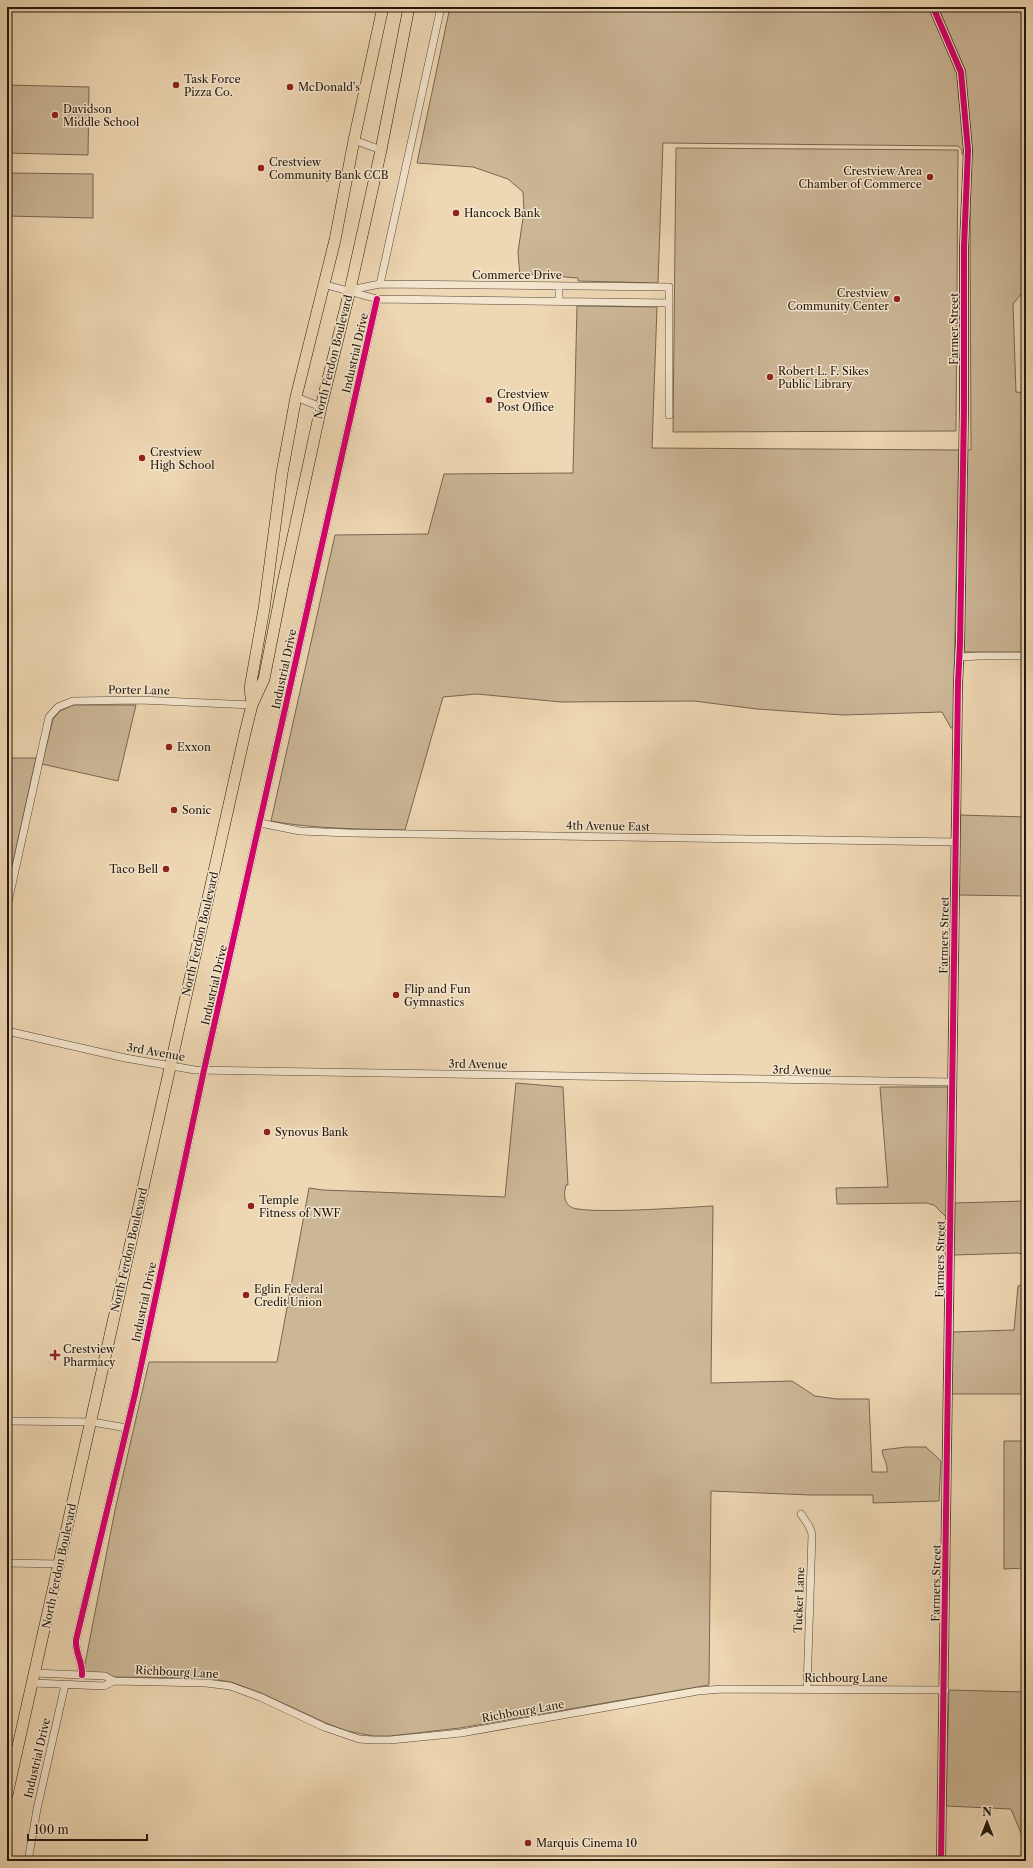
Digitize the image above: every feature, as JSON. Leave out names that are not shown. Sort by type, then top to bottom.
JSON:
[{"type":"main road","name":"North Ferdon Boulevard","points":[[252,705],[250,688],[264,609],[282,473],[296,397],[335,240],[354,140],[384,7]]},
{"type":"main road","name":"North Ferdon Boulevard","points":[[7,1795],[252,705],[264,679],[321,407],[350,290],[381,150],[409,7]]},
{"type":"street","points":[[380,284],[441,7]]},
{"type":"street","name":"Farmer Street","points":[[933,7],[961,72],[968,150],[964,247],[964,410],[960,657]]},
{"type":"street","points":[[354,140],[381,150]]},
{"type":"street","name":"Commerce Drive","points":[[323,284],[350,290],[377,299],[669,302]]},
{"type":"street","name":"Commerce Drive","points":[[350,290],[380,284],[669,287],[669,415]]},
{"type":"street","points":[[440,285],[440,299]]},
{"type":"street","points":[[559,286],[559,301]]},
{"type":"street","name":"Industrial Drive","points":[[82,1675],[82,1665],[75,1649],[76,1640],[127,1428],[204,1070],[377,299]]},
{"type":"street","points":[[296,397],[321,407]]},
{"type":"street","points":[[960,657],[1026,656]]},
{"type":"street","name":"Farmers Street","points":[[942,1861],[952,1082],[960,657]]},
{"type":"street","name":"Porter Lane","points":[[7,907],[49,717],[54,710],[73,701],[153,701],[252,705]]},
{"type":"street","name":"4th Avenue East","points":[[260,823],[300,831],[350,833],[956,842]]},
{"type":"street","name":"3rd Avenue","points":[[7,1031],[125,1058],[204,1070],[952,1082]]},
{"type":"street","points":[[7,1421],[92,1422],[127,1428]]},
{"type":"street","name":"Tucker Lane","points":[[801,1514],[809,1526],[812,1541],[807,1689]]},
{"type":"street","points":[[7,1563],[59,1564]]},
{"type":"street","name":"Richbourg Lane","points":[[34,1678],[82,1675],[105,1676],[114,1681],[206,1683],[230,1686],[260,1697],[324,1727],[353,1737],[373,1740],[390,1740],[461,1733],[722,1688],[944,1690]]},
{"type":"street","name":"Richbourg Lane","points":[[34,1678],[65,1685],[104,1686],[114,1681]]},
{"type":"street","name":"Industrial Drive","points":[[28,1861],[37,1809],[65,1685]]},
{"type":"street","points":[[760,1860],[822,1861]]},
{"type":"shaded area","points":[[450,7],[929,7],[957,73],[964,154],[962,154],[962,150],[958,146],[663,143],[658,283],[578,281],[578,278],[528,274],[520,277],[518,252],[524,211],[523,192],[508,179],[473,167],[417,163]]},
{"type":"shaded area","points":[[938,7],[1026,7],[1026,288],[1013,304],[1016,392],[1026,393],[1026,652],[964,652],[967,450],[971,450],[970,204],[972,149],[965,70]]},
{"type":"shaded area","points":[[7,85],[89,87],[88,155],[7,153]]},
{"type":"shaded area","points":[[676,148],[958,150],[956,431],[673,432]]},
{"type":"shaded area","points":[[7,173],[93,174],[93,218],[7,216]]},
{"type":"shaded area","points":[[577,306],[657,307],[652,448],[959,450],[953,728],[951,728],[942,712],[843,715],[757,709],[694,701],[561,702],[477,694],[443,697],[405,830],[321,827],[271,821],[335,535],[428,534],[444,474],[573,473]]},
{"type":"shaded area","points":[[73,705],[136,705],[118,781],[42,764],[53,719],[60,711]]},
{"type":"shaded area","points":[[7,758],[36,758],[7,889]]},
{"type":"shaded area","points":[[960,815],[1026,817],[1026,896],[959,895]]},
{"type":"shaded area","points":[[516,1083],[563,1087],[568,1185],[566,1185],[565,1197],[568,1205],[571,1207],[580,1209],[616,1210],[713,1206],[711,1383],[792,1381],[815,1396],[837,1399],[869,1399],[872,1472],[887,1472],[887,1466],[882,1450],[906,1447],[926,1447],[941,1461],[939,1501],[873,1503],[873,1495],[811,1495],[711,1491],[709,1685],[460,1728],[390,1736],[373,1736],[347,1731],[261,1693],[231,1682],[206,1678],[112,1677],[83,1674],[115,1510],[149,1362],[277,1362],[309,1188],[323,1190],[505,1197]]},
{"type":"shaded area","points":[[880,1087],[948,1087],[947,1218],[934,1205],[926,1203],[837,1204],[836,1188],[888,1187]]},
{"type":"shaded area","points":[[1026,1201],[1026,1256],[1018,1253],[954,1255],[955,1203]]},
{"type":"shaded area","points":[[1026,1283],[1026,1394],[952,1394],[953,1332],[1014,1330],[1018,1286]]},
{"type":"shaded area","points":[[1004,1441],[1026,1441],[1026,1568],[1004,1569]]},
{"type":"shaded area","points":[[949,1690],[1026,1692],[1026,1838],[1023,1838],[1011,1809],[946,1806]]},
{"type":"cycle path","points":[[933,7],[961,72],[968,150],[964,247],[964,410],[958,683],[941,1861]]},
{"type":"cycle path","points":[[82,1675],[76,1640],[135,1394],[204,1070],[377,299]]},
{"type":"place","name":"Task Force Pizza Co.","points":[[176,85]]},
{"type":"place","name":"McDonald's","points":[[290,87]]},
{"type":"place","name":"Davidson Middle School","points":[[55,115]]},
{"type":"place","name":"Crestview Community Bank CCB","points":[[261,168]]},
{"type":"place","name":"Crestview Area Chamber of Commerce","points":[[930,177]]},
{"type":"place","name":"Hancock Bank","points":[[456,213]]},
{"type":"place","name":"Crestview Community Center","points":[[897,299]]},
{"type":"place","name":"Robert L. F. Sikes Public Library","points":[[770,377]]},
{"type":"place","name":"Crestview Post Office","points":[[489,400]]},
{"type":"place","name":"Crestview High School","points":[[142,458]]},
{"type":"place","name":"Exxon","points":[[169,747]]},
{"type":"place","name":"Sonic","points":[[174,810]]},
{"type":"place","name":"Taco Bell","points":[[166,869]]},
{"type":"place","name":"Flip and Fun Gymnastics","points":[[396,995]]},
{"type":"place","name":"Synovus Bank","points":[[267,1132]]},
{"type":"place","name":"Temple Fitness of NWF","points":[[251,1206]]},
{"type":"place","name":"Eglin Federal Credit Union","points":[[246,1295]]},
{"type":"place","name":"Crestview Pharmacy","points":[[55,1355]]},
{"type":"place","name":"Marquis Cinema 10","points":[[528,1843]]}]
